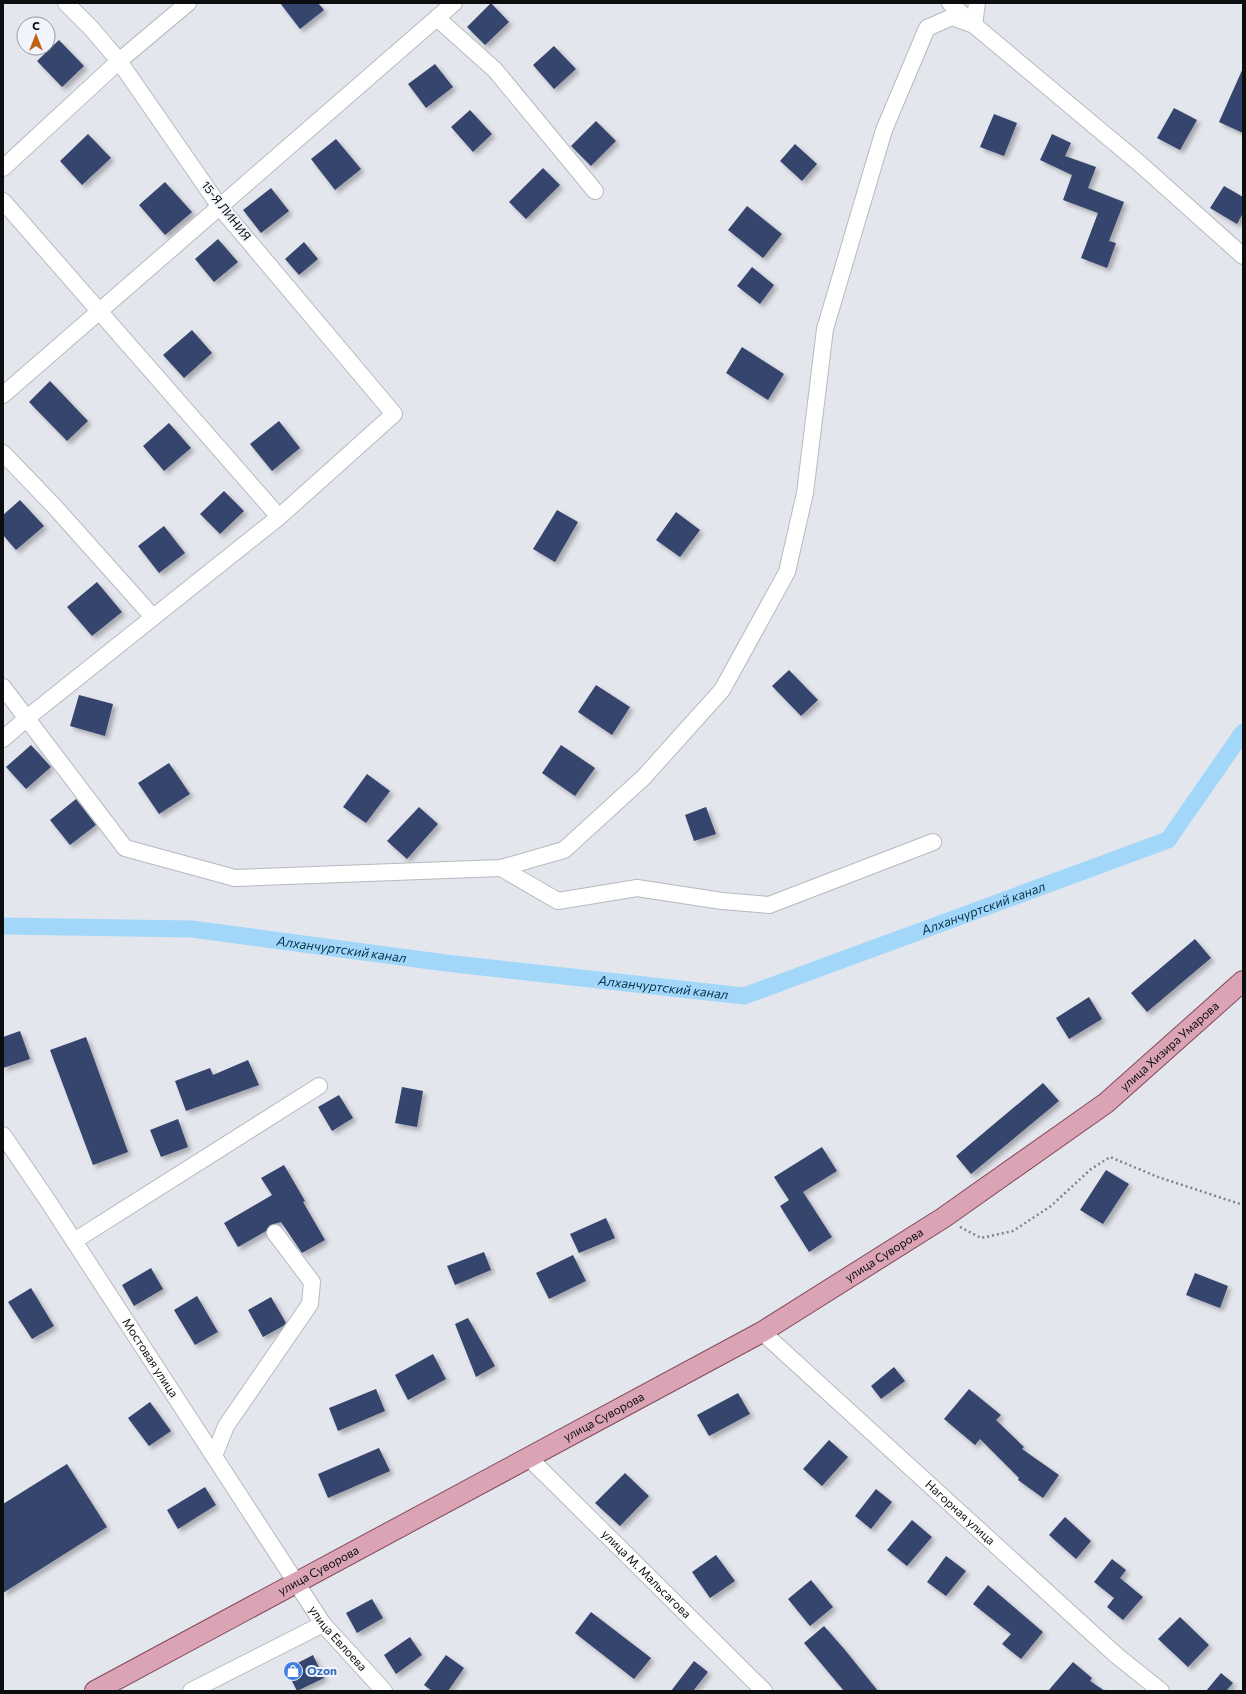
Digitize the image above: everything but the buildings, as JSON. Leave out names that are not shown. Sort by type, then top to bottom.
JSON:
[{"type":"main road","name":"улица Хизира Умарова","points":[[1094,1111],[1106,1103],[1243,980]]},
{"type":"main road","name":"улица Суворова","points":[[95,1691],[762,1332],[943,1218],[1094,1111]]},
{"type":"street","name":"15-Я ЛИНИЯ","points":[[66,3],[91,28],[119,61],[220,206],[394,414],[279,516]]},
{"type":"street","points":[[3,168],[119,61],[188,3]]},
{"type":"street","points":[[3,395],[454,3]]},
{"type":"street","points":[[950,3],[974,25],[1140,163],[1243,256]]},
{"type":"street","points":[[974,25],[977,3]]},
{"type":"street","points":[[3,687],[125,848],[235,878],[501,868],[564,850],[644,777],[722,690],[787,572],[805,493],[825,329],[884,130],[927,28],[952,17],[974,25]]},
{"type":"street","points":[[437,18],[495,70],[595,191]]},
{"type":"street","points":[[3,201],[279,516],[27,718],[3,739]]},
{"type":"street","points":[[3,453],[54,506],[153,617]]},
{"type":"street","points":[[501,868],[558,901],[636,888],[722,901],[770,905],[934,842]]},
{"type":"street","points":[[74,1241],[319,1086]]},
{"type":"street","name":"Мостовая улица","points":[[3,1135],[74,1241],[296,1582]]},
{"type":"street","points":[[214,1456],[226,1426],[310,1304],[312,1282],[275,1233]]},
{"type":"street","name":"Нагорная улица","points":[[762,1332],[1116,1655],[1161,1691]]},
{"type":"street","name":"улица М. Мальсагова","points":[[529,1458],[764,1691]]},
{"type":"street","name":"улица Евлоева","points":[[296,1582],[324,1624],[384,1691]]},
{"type":"street","points":[[199,1689],[324,1624]]},
{"type":"path","points":[[943,1218],[981,1238],[1013,1231],[1051,1206],[1091,1170],[1110,1158],[1158,1177],[1243,1205]]},
{"type":"waterway","name":"Алханчуртский канал","points":[[3,926],[192,929],[446,963],[744,996],[1168,840],[1243,732]]},
{"type":"place","name":"Ozon","points":[[293,1671]]}]
